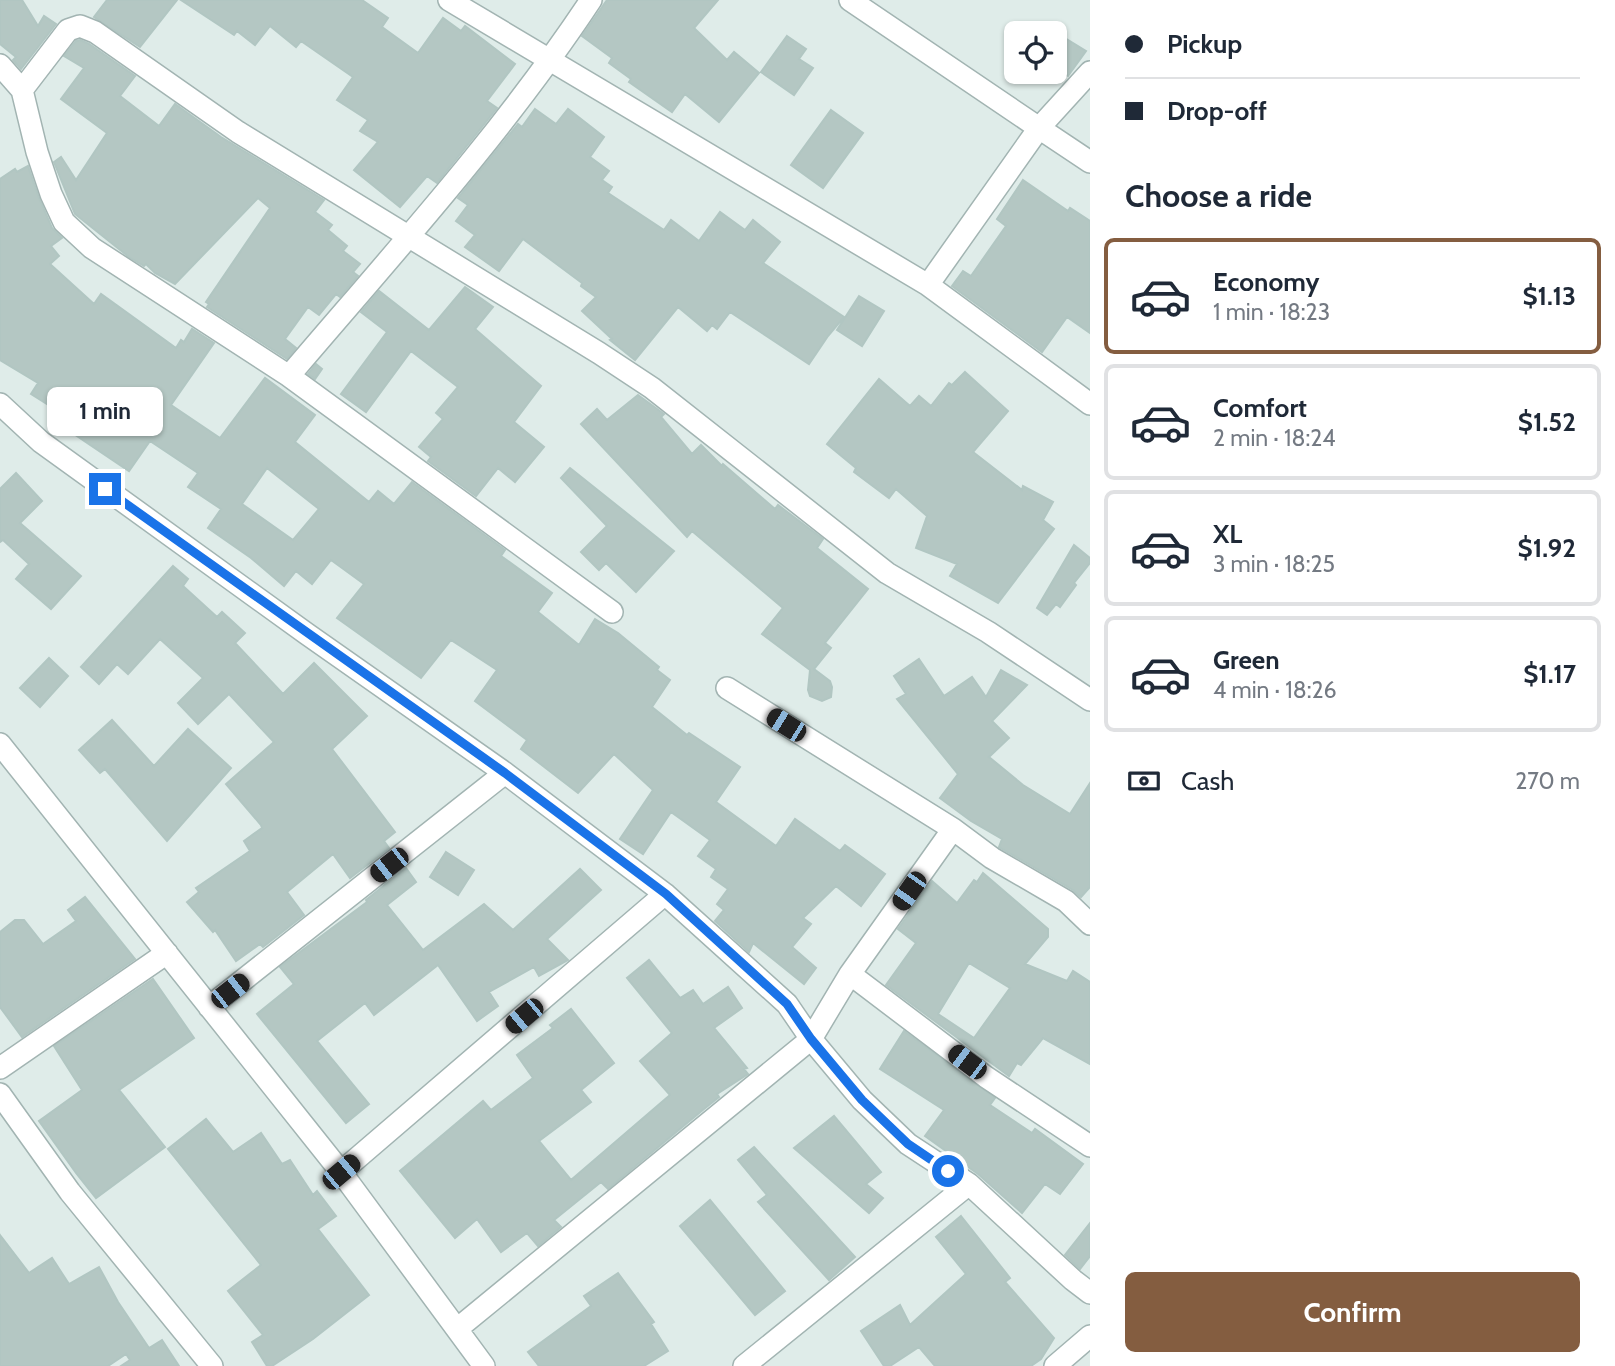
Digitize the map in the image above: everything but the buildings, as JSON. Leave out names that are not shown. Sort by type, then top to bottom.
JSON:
[{"type":"street","points":[[449,0],[928,285],[1090,404]]},
{"type":"street","points":[[289,376],[408,236],[550,61],[591,0]]},
{"type":"street","points":[[850,0],[1090,162]]},
{"type":"street","points":[[22,90],[68,30],[80,26],[95,32],[238,132],[652,388],[887,573],[988,632],[1090,700]]},
{"type":"street","points":[[0,65],[22,90],[37,152],[64,222],[92,248],[289,376],[612,612]]},
{"type":"street","points":[[928,285],[1039,128],[1090,72]]},
{"type":"street","points":[[0,404],[62,458],[505,773],[666,894],[787,1004],[811,1039],[862,1100],[908,1144],[969,1184],[1090,1293]]},
{"type":"street","points":[[727,688],[953,829],[992,858],[1066,901],[1090,924]]},
{"type":"street","points":[[0,744],[341,1172],[484,1366]]},
{"type":"street","points":[[209,1007],[505,773]]},
{"type":"street","points":[[457,1329],[811,1039],[850,974],[953,829]]},
{"type":"street","points":[[341,1172],[666,894]]},
{"type":"street","points":[[0,1068],[167,953]]},
{"type":"street","points":[[850,974],[986,1077],[1090,1146]]},
{"type":"street","points":[[0,1094],[70,1192],[212,1366]]},
{"type":"street","points":[[744,1366],[969,1184]]},
{"type":"street","points":[[1055,1366],[1090,1336]]},
{"type":"route","points":[[105,489],[505,773],[666,894],[787,1004],[811,1039],[862,1100],[908,1144],[948,1171]]}]
